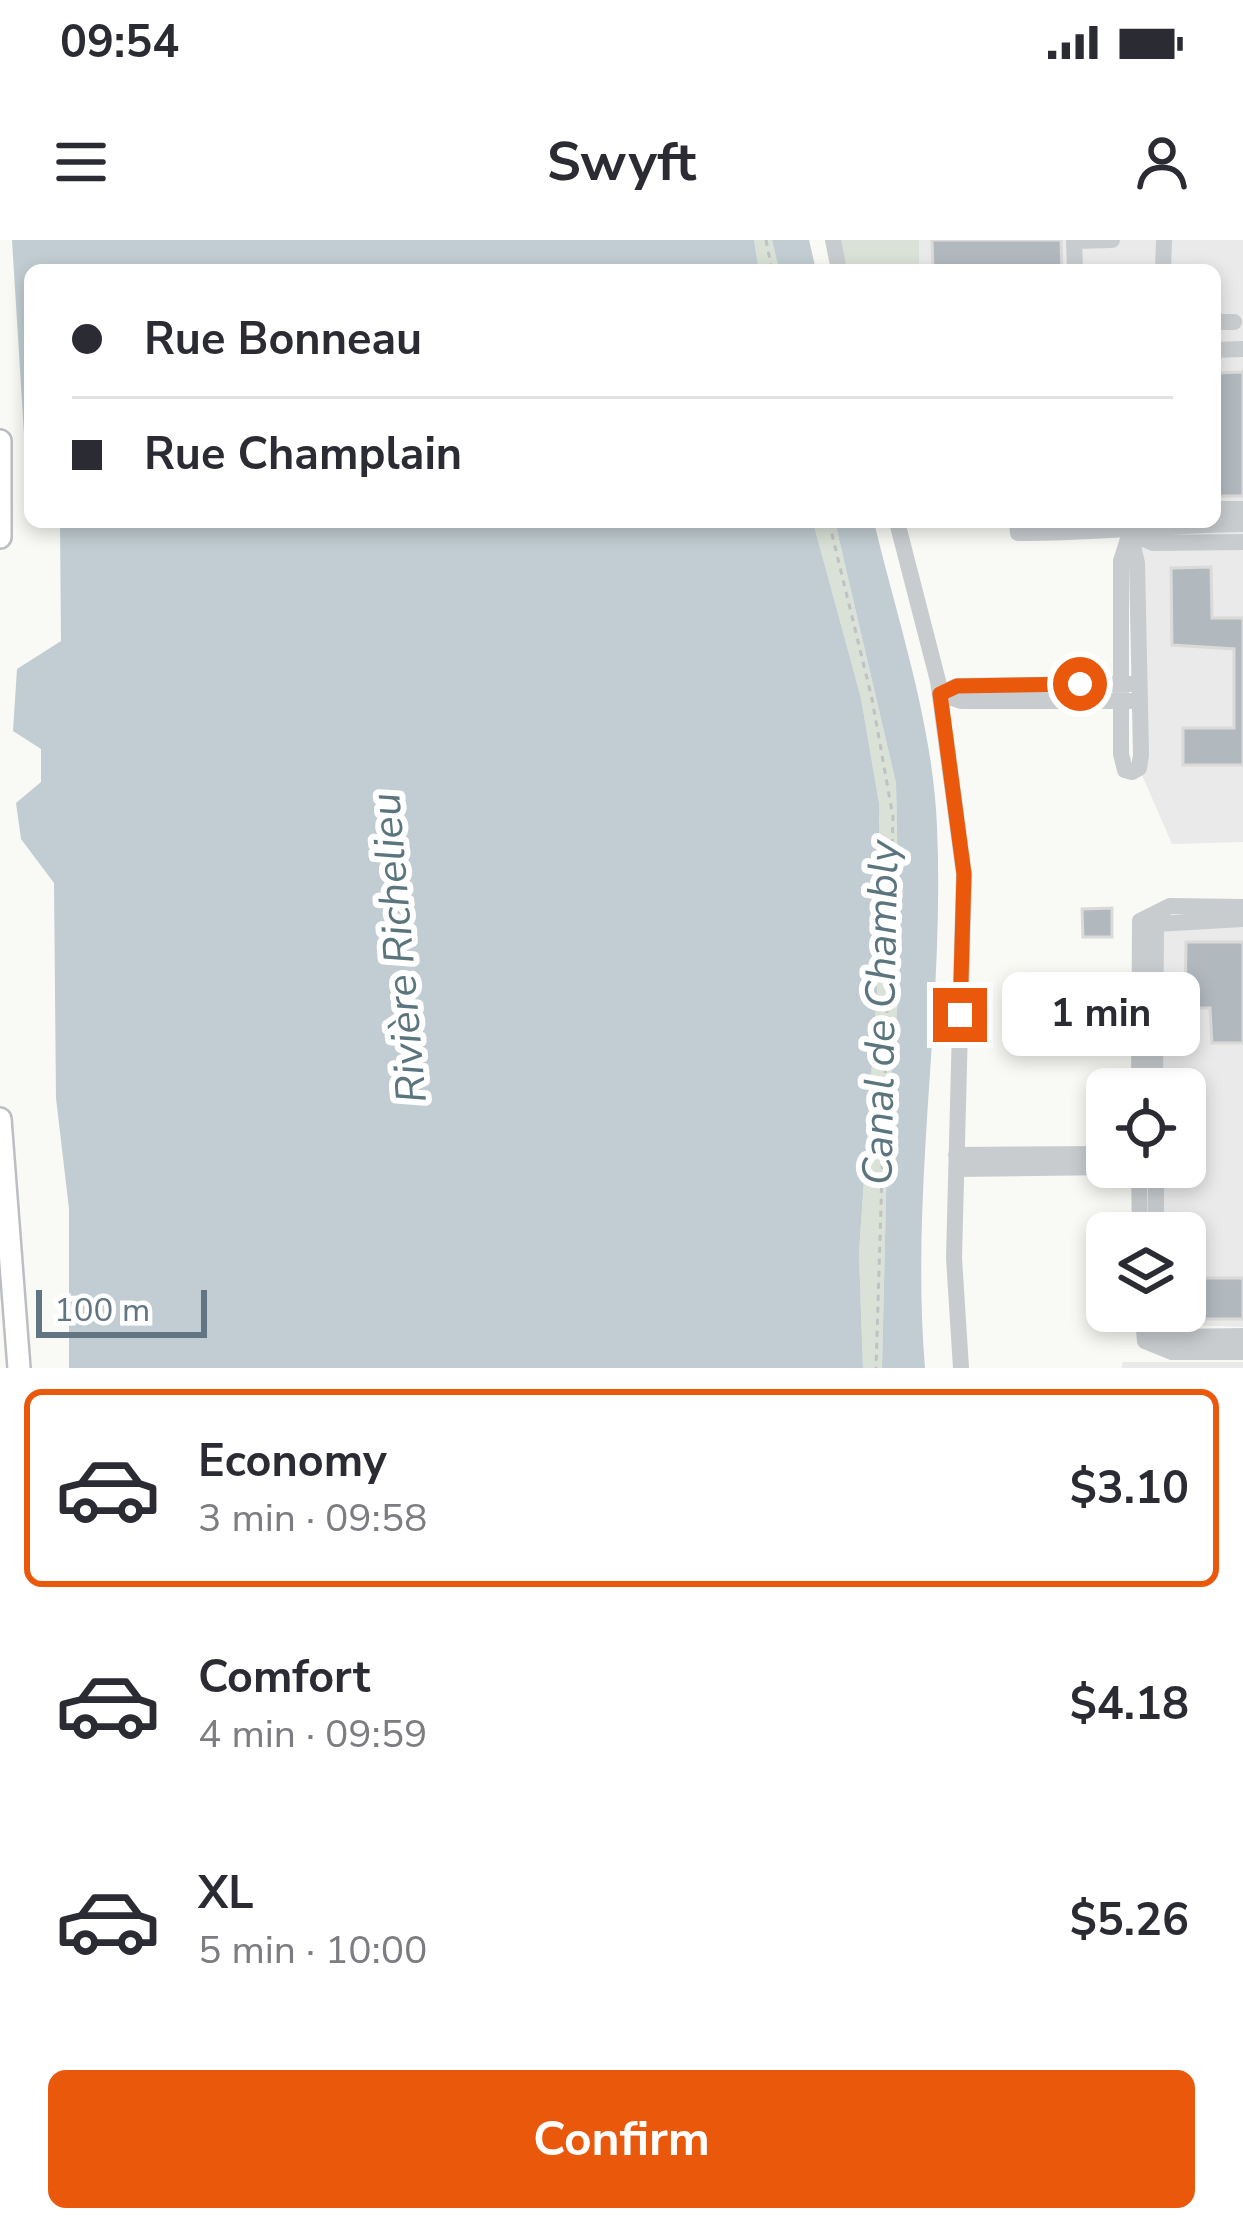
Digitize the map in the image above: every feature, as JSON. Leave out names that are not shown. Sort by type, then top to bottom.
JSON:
[{"type":"main road","points":[[0,441],[0,537]]},
{"type":"main road","points":[[0,1119],[19,1368]]},
{"type":"street","points":[[1074,240],[1112,240]]},
{"type":"street","points":[[898,528],[940,694],[964,874],[954,1258],[961,1368]]},
{"type":"street","points":[[1018,528],[1018,533],[1130,533],[1153,543],[1196,528]]},
{"type":"street","points":[[1212,528],[1243,542]]},
{"type":"street","points":[[940,694],[957,686],[1129,693],[1129,619],[1121,561],[1130,533]]},
{"type":"street","points":[[1148,922],[1170,906],[1243,907]]},
{"type":"street","points":[[1148,922],[1243,919]]},
{"type":"street","points":[[1148,922],[1149,1068]]},
{"type":"street","points":[[1145,1068],[1147,1061]]},
{"type":"street","points":[[956,1162],[1086,1155]]},
{"type":"street","points":[[956,1162],[1086,1166]]},
{"type":"street","points":[[1160,1334],[1243,1336]]},
{"type":"street","points":[[1160,1334],[1243,1352]]},
{"type":"path","points":[[830,528],[872,699],[892,817],[876,1368]]},
{"type":"shaded area","points":[[754,240],[772,240],[778,264],[758,264]]},
{"type":"shaded area","points":[[833,240],[919,240],[919,264],[838,264]]},
{"type":"shaded area","points":[[919,240],[1243,240],[1243,842],[1172,844],[1139,768],[1130,533],[1221,528],[1221,264],[919,264]]},
{"type":"shaded area","points":[[815,528],[836,528],[896,783],[900,977],[888,1110],[882,1368],[863,1368],[859,1253],[880,947],[879,803],[861,698]]},
{"type":"shaded area","points":[[1159,926],[1243,926],[1243,1327],[1206,1326],[1206,1212],[1157,1212],[1157,1188],[1206,1188],[1206,1068],[1156,1068]]},
{"type":"shaded area","points":[[1122,1362],[1243,1362],[1243,1368],[1122,1368]]},
{"type":"water","points":[[12,240],[754,240],[758,264],[24,264],[24,434]]},
{"type":"water","points":[[772,240],[809,240],[815,264],[778,264]]},
{"type":"water","name":"Rivière Richelieu","points":[[60,528],[815,528],[861,698],[879,803],[880,947],[859,1253],[863,1368],[69,1368],[69,1209],[56,1098],[54,883],[21,839],[16,803],[41,782],[41,749],[13,731],[17,669],[61,641]]},
{"type":"water","points":[[836,528],[876,528],[922,712],[934,788],[938,895],[922,1233],[925,1368],[882,1368],[888,1110],[900,977],[896,783]]},
{"type":"building","points":[[932,240],[1061,240],[1062,264],[933,264]]},
{"type":"building","points":[[1243,372],[1243,496],[1221,496],[1221,373]]},
{"type":"building","points":[[1211,567],[1212,618],[1243,618],[1243,765],[1183,765],[1183,728],[1234,728],[1234,649],[1172,645],[1171,568]]},
{"type":"building","points":[[1112,908],[1112,937],[1083,937],[1082,909]]},
{"type":"building","points":[[1186,942],[1243,942],[1243,1043],[1212,1043],[1210,1008],[1185,1008]]},
{"type":"building","points":[[1206,1278],[1243,1278],[1243,1319],[1206,1319]]},
{"type":"route","points":[[960,1015],[964,874],[940,694],[957,686],[1080,684]]},
{"type":"water label","name":"Canal de Chambly","points":[[881,1013]]}]
